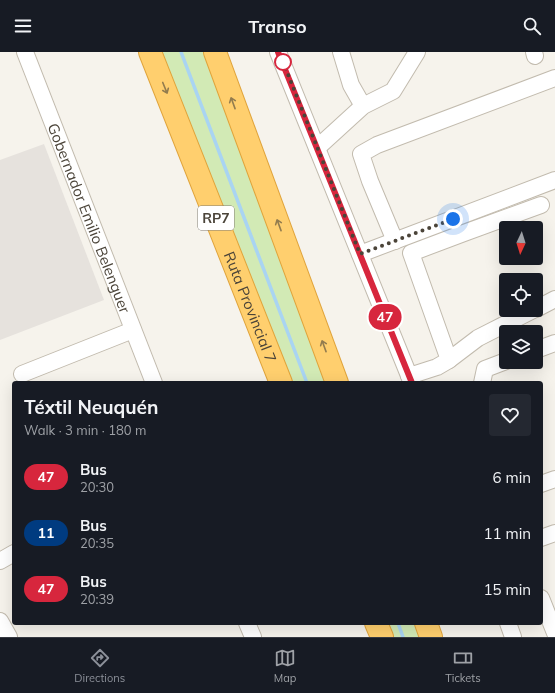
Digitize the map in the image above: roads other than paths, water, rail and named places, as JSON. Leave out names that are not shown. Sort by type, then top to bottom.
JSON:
[{"type":"highway","name":"Ruta Provincial 7","points":[[150,52],[280,381]]},
{"type":"highway","points":[[215,52],[337,381]]},
{"type":"highway","points":[[377,625],[382,637]]},
{"type":"highway","points":[[427,625],[431,637]]},
{"type":"street","name":"Gobernador Emilio Belenguer","points":[[25,52],[153,381]]},
{"type":"street","points":[[278,52],[411,380],[437,368],[478,338],[519,317]]},
{"type":"street","points":[[341,52],[351,85],[363,106]]},
{"type":"street","points":[[317,148],[363,106],[393,91],[417,52]]},
{"type":"street","points":[[395,241],[370,181],[361,154],[377,145],[555,78]]},
{"type":"street","points":[[360,254],[555,180]]},
{"type":"street","points":[[449,360],[411,253],[541,205]]},
{"type":"street","points":[[543,305],[555,299]]},
{"type":"street","points":[[22,374],[133,330]]},
{"type":"street","points":[[543,347],[555,343]]},
{"type":"street","points":[[482,381],[485,369],[499,364]]},
{"type":"street","points":[[543,483],[555,479]]},
{"type":"street","points":[[543,537],[555,532]]},
{"type":"street","points":[[0,560],[12,554]]},
{"type":"street","points":[[543,602],[554,626]]},
{"type":"street","points":[[0,621],[9,637]]},
{"type":"street","points":[[248,625],[253,637]]},
{"type":"street","points":[[509,625],[513,637]]},
{"type":"waterway","points":[[181,52],[306,381]]},
{"type":"waterway","points":[[399,625],[403,637]]}]
